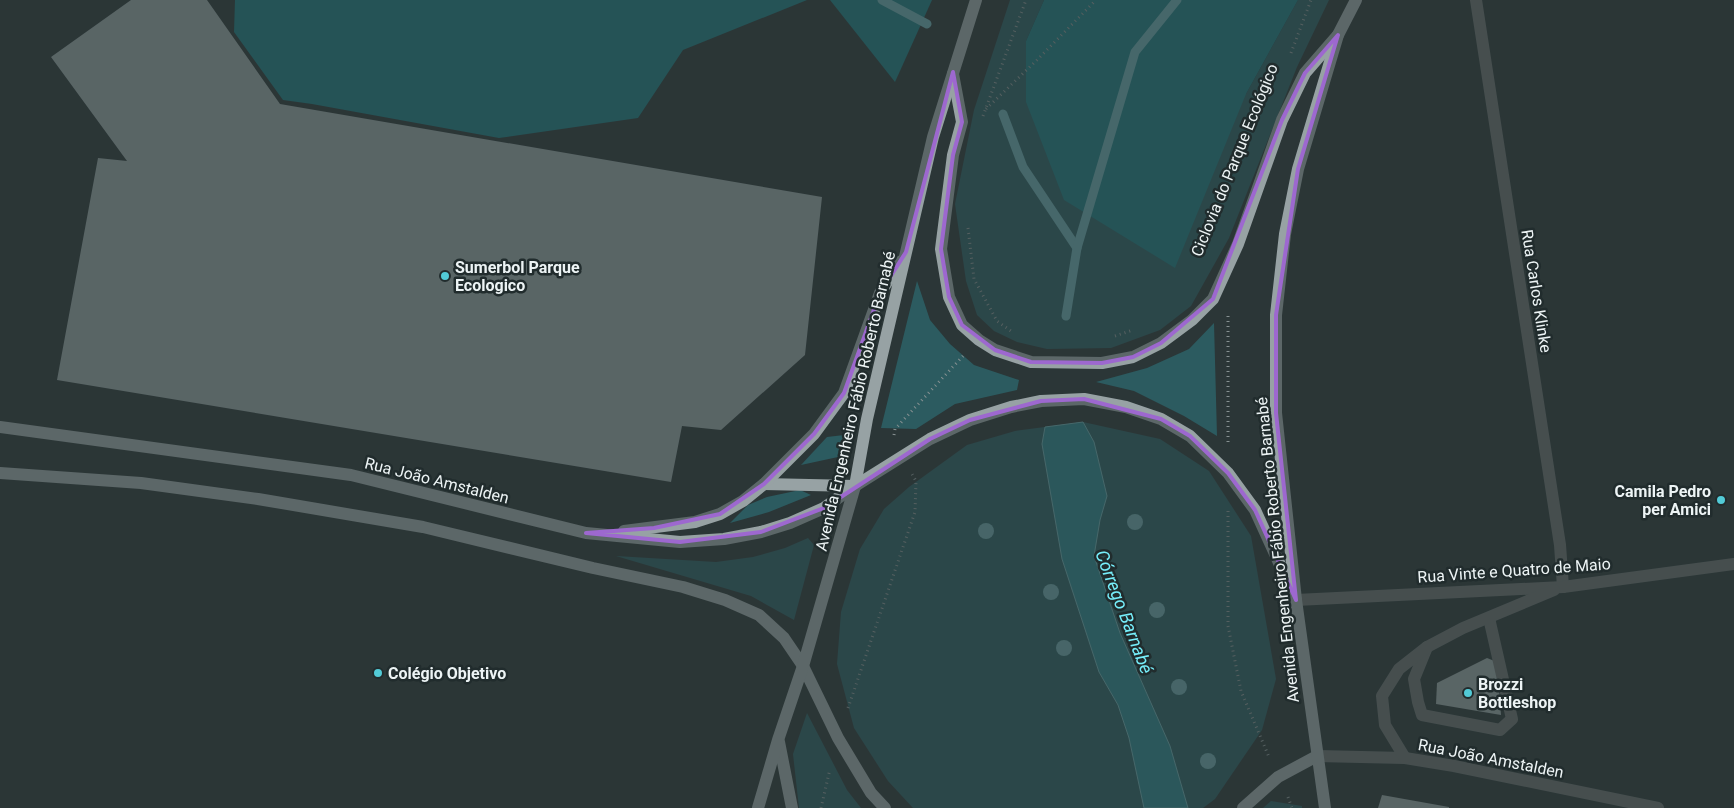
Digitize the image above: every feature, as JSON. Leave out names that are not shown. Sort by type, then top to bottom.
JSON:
[{"type":"main road","name":"Avenida Engenheiro Fábio Roberto Barnabé","points":[[758,808],[803,666],[855,486],[866,426],[933,137],[976,0]]},
{"type":"main road","name":"Avenida Engenheiro Fábio Roberto Barnabé","points":[[1324,808],[1296,600],[1276,413],[1276,315],[1285,234],[1298,169],[1338,35],[1356,0]]},
{"type":"main road","points":[[953,72],[962,122],[953,155],[942,249],[949,297],[962,325],[979,340],[995,350],[1031,362],[1102,363],[1133,357],[1162,343],[1192,320],[1214,299],[1238,244],[1282,120],[1305,73],[1338,35]]},
{"type":"main road","points":[[586,533],[654,528],[695,522],[720,514],[743,501],[764,484],[814,434],[844,394],[880,293],[906,252]]},
{"type":"main road","name":"Rua João Amstalden","points":[[0,427],[351,475],[586,533],[680,542],[724,540],[790,523],[824,508],[855,486],[930,439],[970,420],[1012,407],[1041,401],[1084,399],[1126,406],[1161,419],[1190,436],[1228,473],[1255,510],[1296,600]]},
{"type":"main road","points":[[0,472],[141,483],[287,504],[423,527],[592,568],[683,587],[725,600],[759,615],[784,638],[803,666],[838,738],[871,793],[884,808]]},
{"type":"main road","points":[[764,484],[855,486]]},
{"type":"main road","points":[[778,740],[792,808]]},
{"type":"main road","points":[[1243,808],[1278,777],[1316,756]]},
{"type":"street","name":"Rua Carlos Klinke","points":[[1476,0],[1560,545],[1563,587]]},
{"type":"street","name":"Rua Vinte e Quatro de Maio","points":[[1296,600],[1563,587],[1734,564]]},
{"type":"street","points":[[1405,758],[1385,725],[1382,696],[1399,669],[1427,647],[1463,628],[1563,587]]},
{"type":"street","points":[[1427,647],[1414,679],[1422,715],[1500,730],[1512,719],[1489,618]]},
{"type":"street","name":"Rua João Amstalden","points":[[1316,756],[1405,758],[1454,766],[1658,808]]},
{"type":"path","points":[[981,123],[1026,0]]},
{"type":"path","points":[[986,109],[1096,0]]},
{"type":"path","name":"Ciclovia do Parque Ecológico","points":[[1289,60],[1311,0]]},
{"type":"path","points":[[968,226],[974,279],[997,321],[1014,333]]},
{"type":"path","points":[[1228,314],[1228,626],[1241,691],[1259,734]]},
{"type":"path","points":[[1114,336],[1140,328]]},
{"type":"path","points":[[895,428],[963,356]]},
{"type":"path","points":[[848,706],[915,512],[916,482]]},
{"type":"path","points":[[822,808],[832,762]]},
{"type":"highlighted area","points":[[1338,35],[1298,169],[1276,315],[1276,413],[1296,600],[1255,510],[1228,473],[1190,436],[1161,419],[1084,399],[1041,401],[970,420],[930,439],[824,508],[761,532],[680,542],[586,533],[654,528],[720,514],[764,484],[814,434],[844,393],[880,293],[906,252],[953,72],[962,122],[953,155],[941,249],[949,297],[962,325],[995,350],[1031,362],[1102,363],[1133,357],[1161,343],[1213,299],[1282,120],[1305,73]]},
{"type":"shaded area","points":[[235,0],[807,0],[683,50],[638,118],[499,138],[283,100],[234,32]]},
{"type":"shaded area","points":[[830,0],[932,0],[895,82]]},
{"type":"shaded area","points":[[1010,0],[1044,0],[1026,41],[1246,94],[1298,0],[1329,0],[1297,67],[1229,238],[1191,306],[1160,330],[1111,348],[1047,349],[1017,342],[994,331],[977,315],[966,281],[955,204],[974,110]]},
{"type":"shaded area","points":[[1044,0],[1298,0],[1246,94],[1175,268],[1064,200],[1026,102],[1026,41]]},
{"type":"shaded area","points":[[917,281],[930,320],[950,344],[974,365],[1019,380],[1017,390],[955,404],[916,429],[881,428]]},
{"type":"shaded area","points":[[1214,323],[1217,436],[1184,416],[1134,391],[1096,382],[1147,368],[1189,349]]},
{"type":"shaded area","points":[[1083,422],[1160,439],[1209,471],[1251,536],[1276,679],[1262,730],[1215,799],[1203,808],[913,808],[888,781],[854,728],[837,664],[841,612],[860,549],[884,509],[909,487],[967,445],[1015,431]]},
{"type":"shaded area","points":[[1083,422],[1094,442],[1107,496],[1100,520],[1094,556],[1120,633],[1170,746],[1188,808],[1144,808],[1129,738],[1118,705],[1099,672],[1062,559],[1042,444],[1045,427]]},
{"type":"shaded area","points":[[844,435],[838,457],[801,465],[827,437]]},
{"type":"shaded area","points":[[800,490],[811,495],[769,512],[730,523],[748,505],[767,497]]},
{"type":"shaded area","points":[[808,538],[814,545],[794,620],[751,596],[616,556],[716,562],[753,557],[785,548]]},
{"type":"shaded area","points":[[807,713],[847,790],[861,808],[799,808],[793,754]]},
{"type":"shaded area","points":[[1271,801],[1302,806],[1302,808],[1263,808]]},
{"type":"building","name":"Sumerbol Parque Ecologico","points":[[131,0],[207,0],[280,104],[822,197],[805,355],[721,430],[682,426],[671,482],[57,380],[98,158],[127,161],[51,57]]},
{"type":"building","name":"Brozzi Bottleshop","points":[[1487,658],[1497,662],[1501,715],[1436,704],[1437,683]]},
{"type":"building","points":[[1382,795],[1449,807],[1449,808],[1378,808]]},
{"type":"waterway","name":"Córrego Barnabé","points":[[882,0],[927,24]]},
{"type":"waterway","points":[[1066,316],[1077,248],[1135,52],[1177,0]]},
{"type":"waterway","name":"Córrego Barnabé","points":[[1003,114],[1023,167],[1077,248]]},
{"type":"place","name":"Sumerbol Parque Ecologico","points":[[445,276]]},
{"type":"place","name":"Camila Pedro per Amici","points":[[1721,500]]},
{"type":"place","name":"Colégio Objetivo","points":[[378,673]]},
{"type":"place","name":"Brozzi Bottleshop","points":[[1468,693]]}]
